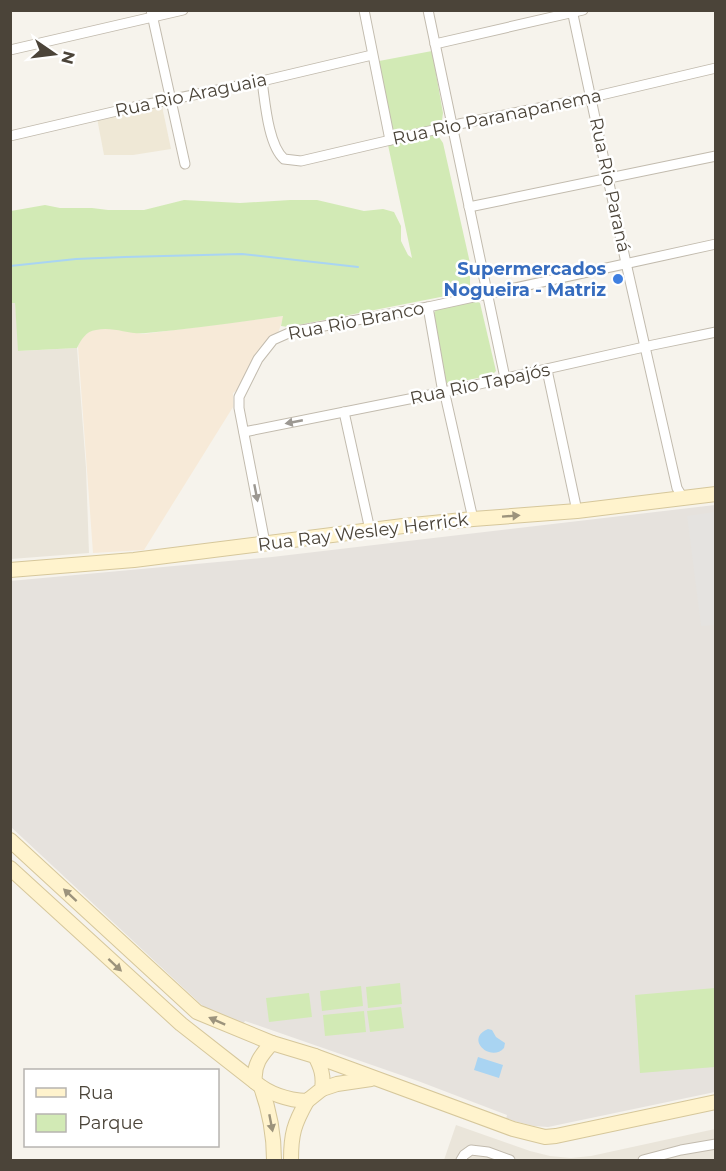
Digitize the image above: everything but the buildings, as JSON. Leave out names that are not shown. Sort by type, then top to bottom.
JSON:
[{"type":"street","points":[[10,50],[152,14],[183,10]]},
{"type":"street","points":[[364,10],[390,140]]},
{"type":"street","points":[[428,10],[505,378]]},
{"type":"street","points":[[435,44],[584,10]]},
{"type":"street","name":"Rua Rio Paraná","points":[[572,12],[677,488],[683,498]]},
{"type":"street","points":[[152,14],[185,164]]},
{"type":"street","name":"Rua Rio Araguaia","points":[[10,136],[372,56]]},
{"type":"street","name":"Rua Rio Paranapanema","points":[[262,81],[276,150],[284,159],[301,161],[716,68]]},
{"type":"street","points":[[470,207],[716,156]]},
{"type":"street","name":"Rua Rio Branco","points":[[265,543],[239,408],[239,397],[258,359],[273,340],[291,332],[428,307],[716,244]]},
{"type":"street","points":[[428,307],[444,392],[473,519]]},
{"type":"street","name":"Rua Rio Tapajós","points":[[244,432],[444,392],[716,332]]},
{"type":"street","points":[[547,370],[577,511]]},
{"type":"street","points":[[344,412],[369,530]]},
{"type":"street","name":"Rua Ray Wesley Herrick","points":[[10,570],[134,560],[369,530],[577,511],[716,494]]},
{"type":"street","points":[[10,840],[197,1012],[272,1043],[315,1056],[513,1129],[545,1137],[571,1134],[716,1102]]},
{"type":"street","points":[[10,868],[181,1024],[258,1085],[294,1100],[307,1101]]},
{"type":"street","points":[[272,1043],[261,1054],[254,1073],[271,1120],[274,1161]]},
{"type":"street","points":[[315,1056],[323,1078],[322,1089]]},
{"type":"street","points":[[291,1161],[294,1125],[307,1101],[322,1089],[373,1078]]},
{"type":"street","points":[[643,1161],[681,1150],[716,1144]]},
{"type":"street","points":[[461,1161],[464,1155],[471,1150],[488,1152],[510,1161]]},
{"type":"street","points":[[681,1150],[689,1160]]},
{"type":"shaded area","points":[[162,106],[171,149],[133,155],[104,155],[97,118]]},
{"type":"shaded area","points":[[15,302],[19,351],[77,348],[86,468],[89,553],[11,559],[10,303]]},
{"type":"shaded area","points":[[284,316],[278,333],[240,388],[233,393],[233,407],[144,550],[93,553],[78,346],[82,338],[90,331],[98,329],[117,329],[143,334]]},
{"type":"shaded area","points":[[715,505],[715,1092],[548,1127],[534,1126],[506,1119],[507,1115],[418,1081],[245,1021],[242,1026],[205,1008],[11,827],[10,581],[272,557]]},
{"type":"shaded area","points":[[715,512],[715,625],[701,626],[687,516]]},
{"type":"shaded area","points":[[456,1125],[530,1151],[571,1158],[591,1156],[715,1129],[715,1160],[444,1160]]},
{"type":"green space","points":[[432,51],[443,113],[442,120],[437,125],[400,134],[392,128],[379,61]]},
{"type":"green space","points":[[433,135],[439,137],[443,143],[470,263],[470,285],[466,292],[288,327],[281,326],[283,316],[146,333],[102,329],[87,334],[77,348],[18,351],[15,303],[11,303],[11,211],[45,205],[60,208],[144,210],[184,200],[240,203],[317,200],[364,211],[383,209],[394,212],[401,226],[401,241],[412,258],[388,145]]},
{"type":"green space","points":[[476,301],[480,303],[496,371],[492,375],[449,384],[446,382],[434,313],[436,310]]},
{"type":"green space","points":[[400,983],[402,1004],[368,1008],[366,987]]},
{"type":"green space","points":[[361,986],[363,1006],[322,1011],[320,991]]},
{"type":"green space","points":[[715,988],[715,1067],[640,1073],[635,995]]},
{"type":"green space","points":[[309,993],[312,1017],[269,1022],[266,998]]},
{"type":"green space","points":[[401,1007],[404,1028],[370,1032],[367,1011]]},
{"type":"green space","points":[[364,1011],[366,1032],[325,1036],[323,1015]]},
{"type":"water","points":[[488,1029],[505,1043],[504,1048],[499,1052],[487,1051],[479,1043],[481,1033]]},
{"type":"water","points":[[478,1057],[503,1065],[499,1078],[474,1070]]},
{"type":"waterway","points":[[10,266],[76,259],[242,254],[358,267]]},
{"type":"place","name":"Supermercados Nogueira - Matriz","points":[[618,279]]}]
